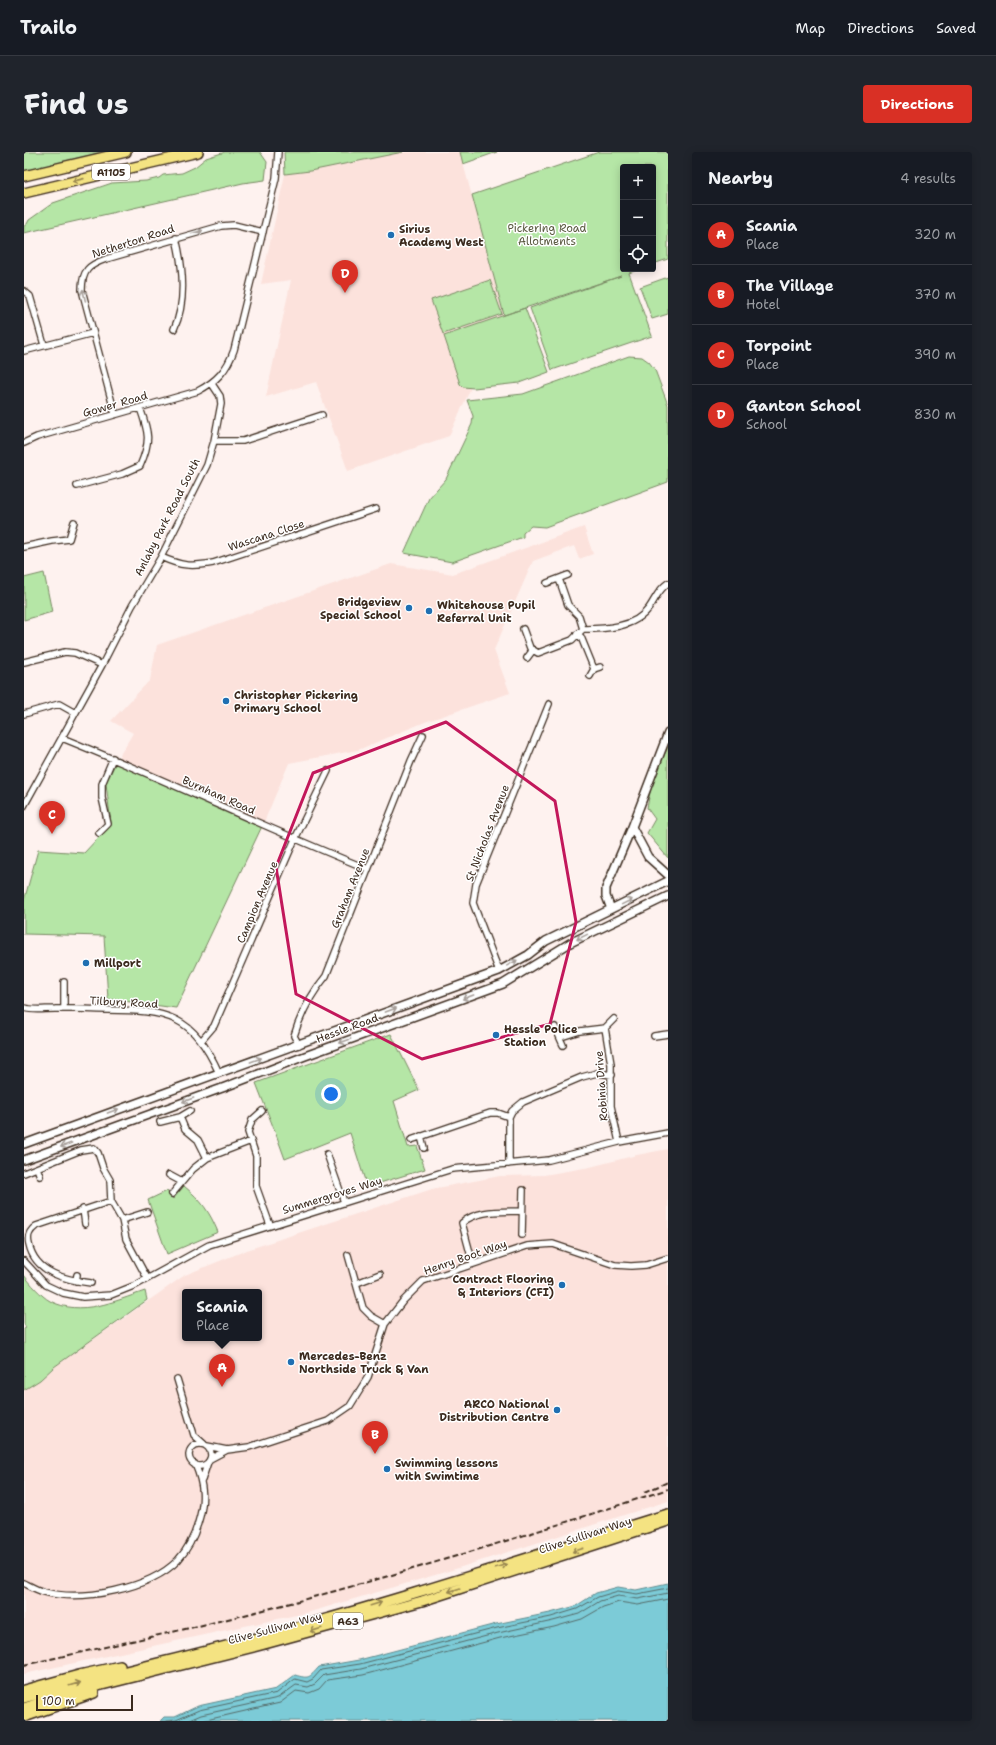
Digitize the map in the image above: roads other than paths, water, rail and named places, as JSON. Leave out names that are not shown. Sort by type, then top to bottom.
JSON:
[{"type":"main road","name":"A1105","points":[[24,176],[126,152]]},
{"type":"main road","name":"A1105","points":[[24,193],[198,152]]},
{"type":"main road","points":[[93,160],[97,176]]},
{"type":"main road","name":"Clive Sullivan Way","points":[[24,1698],[268,1635],[339,1615],[668,1514]]},
{"type":"main road","name":"Clive Sullivan Way","points":[[24,1708],[66,1694],[228,1654],[422,1600],[668,1521]]},
{"type":"main road","points":[[24,1690],[79,1675],[268,1635]]},
{"type":"main road","points":[[24,1717],[64,1702],[228,1654]]},
{"type":"street","points":[[212,384],[229,364],[234,350],[276,178],[278,152]]},
{"type":"street","name":"Netherton Road","points":[[115,414],[82,290],[82,282],[88,268],[92,264],[106,259],[222,226],[234,225],[263,232]]},
{"type":"street","points":[[174,330],[178,320],[183,273],[176,238]]},
{"type":"street","points":[[24,291],[30,296],[44,345]]},
{"type":"street","points":[[24,351],[93,332]]},
{"type":"street","name":"Gower Road","points":[[24,444],[37,437],[198,391],[212,384]]},
{"type":"street","name":"Anlaby Park Road South","points":[[24,806],[160,557],[207,465],[214,441],[221,404],[220,396],[212,384]]},
{"type":"street","points":[[77,486],[122,474],[140,466],[147,449],[147,429],[140,408]]},
{"type":"street","points":[[214,441],[243,441],[322,414]]},
{"type":"street","name":"Wascana Close","points":[[160,557],[179,565],[192,566],[213,563],[376,509]]},
{"type":"street","points":[[24,547],[52,541],[69,540],[74,522]]},
{"type":"street","points":[[547,583],[568,575]]},
{"type":"street","points":[[559,579],[568,605],[579,616],[583,628]]},
{"type":"street","points":[[523,629],[530,648],[538,652],[566,643],[583,628],[610,628],[631,622],[648,609],[660,589],[668,583]]},
{"type":"street","points":[[577,634],[581,637],[594,669]]},
{"type":"street","points":[[527,658],[533,650]]},
{"type":"street","points":[[24,662],[65,652],[75,653],[102,665]]},
{"type":"street","points":[[590,676],[594,669],[600,667]]},
{"type":"street","points":[[24,714],[59,704],[75,713]]},
{"type":"street","name":"St Nicholas Avenue","points":[[499,971],[473,903],[476,884],[549,704]]},
{"type":"street","points":[[611,909],[606,896],[606,888],[632,827],[668,733]]},
{"type":"street","name":"Graham Avenue","points":[[299,1045],[294,1036],[299,1020],[312,992],[326,976],[411,761],[423,735]]},
{"type":"street","name":"Burnham Road","points":[[62,738],[113,758],[295,840],[368,869]]},
{"type":"street","points":[[99,832],[108,824],[102,798],[102,784],[113,758]]},
{"type":"street","name":"Campion Avenue","points":[[202,1040],[214,1026],[295,840],[328,771]]},
{"type":"street","points":[[632,827],[648,857],[668,875]]},
{"type":"street","name":"Hessle Road","points":[[24,1144],[499,971],[528,955],[546,941],[668,881]]},
{"type":"street","name":"Hessle Road","points":[[24,1160],[225,1088],[304,1056],[503,984],[570,943],[668,896]]},
{"type":"street","points":[[64,982],[64,1010]]},
{"type":"street","name":"Tilbury Road","points":[[24,1008],[123,1010],[160,1013],[171,1017],[190,1028],[202,1040],[211,1054],[219,1073]]},
{"type":"street","points":[[561,1037],[580,1031],[605,1028],[614,1019]]},
{"type":"street","points":[[555,1027],[561,1037],[563,1045]]},
{"type":"street","name":"Robinia Drive","points":[[605,1028],[612,1075],[611,1106],[619,1142]]},
{"type":"street","points":[[654,1036],[668,1034]]},
{"type":"street","points":[[509,1164],[509,1117],[512,1111],[523,1102],[582,1077],[597,1073],[612,1075]]},
{"type":"street","points":[[160,1122],[180,1117],[190,1111]]},
{"type":"street","points":[[262,1111],[252,1120],[248,1132],[256,1156],[256,1186],[270,1225]]},
{"type":"street","points":[[410,1140],[490,1113],[498,1113],[509,1117]]},
{"type":"street","points":[[180,1117],[185,1129],[198,1140],[207,1158]]},
{"type":"street","name":"Summergroves Way","points":[[24,1261],[46,1285],[63,1293],[83,1297],[111,1295],[147,1278],[209,1245],[452,1169],[549,1160],[619,1142],[668,1133]]},
{"type":"street","points":[[421,1136],[424,1148]]},
{"type":"street","points":[[172,1194],[193,1169],[207,1158],[251,1141]]},
{"type":"street","points":[[24,1173],[81,1150],[94,1148],[98,1153],[103,1168],[110,1180],[111,1200],[122,1220],[126,1239],[147,1278]]},
{"type":"street","points":[[327,1154],[344,1202]]},
{"type":"street","points":[[37,1168],[40,1176]]},
{"type":"street","points":[[169,1175],[182,1182]]},
{"type":"street","points":[[522,1235],[523,1190]]},
{"type":"street","points":[[91,1283],[58,1276],[44,1269],[30,1248],[28,1238],[31,1230],[36,1226],[111,1200]]},
{"type":"street","points":[[83,1209],[85,1224]]},
{"type":"street","points":[[473,1264],[462,1231],[462,1223],[467,1218],[485,1213],[522,1211]]},
{"type":"street","points":[[122,1220],[147,1212]]},
{"type":"street","name":"Henry Boot Way","points":[[227,1450],[250,1447],[301,1431],[328,1421],[350,1406],[368,1377],[385,1324],[403,1301],[423,1281],[527,1246],[553,1244],[615,1265],[646,1265],[668,1258]]},
{"type":"street","points":[[348,1255],[357,1283],[362,1308],[371,1316],[385,1324]]},
{"type":"street","points":[[357,1283],[380,1274]]},
{"type":"street","points":[[76,1281],[77,1275]]},
{"type":"street","points":[[177,1379],[194,1434],[211,1452],[202,1480]]},
{"type":"street","points":[[24,1583],[43,1592],[68,1595],[94,1594],[126,1587],[156,1577],[177,1560],[189,1546],[203,1509],[202,1480],[195,1464],[190,1459],[194,1434]]},
{"type":"street","points":[[191,1449],[197,1444],[227,1450]]},
{"type":"street","points":[[195,1464],[202,1465],[227,1450]]},
{"type":"water","points":[[668,1583],[668,1721],[160,1721],[164,1717],[175,1717],[198,1706],[276,1689],[295,1675],[308,1677],[319,1667],[359,1660],[496,1624],[550,1613],[576,1606],[596,1593],[618,1587],[636,1590]]},
{"type":"railway","points":[[645,1492],[668,1482]]},
{"type":"railway","points":[[24,1665],[198,1626],[302,1600],[486,1547],[668,1489]]},
{"type":"place","name":"Sirius Academy West","points":[[391,235]]},
{"type":"place","name":"Ganton School","points":[[345,293]]},
{"type":"place","name":"Bridgeview Special School","points":[[409,608]]},
{"type":"place","name":"Whitehouse Pupil Referral Unit","points":[[429,611]]},
{"type":"place","name":"Christopher Pickering Primary School","points":[[226,701]]},
{"type":"place","name":"Torpoint","points":[[52,834]]},
{"type":"place","name":"Millport","points":[[86,963]]},
{"type":"place","name":"Hessle Police Station","points":[[496,1035]]},
{"type":"place","name":"Contract Flooring & Interiors (CFI)","points":[[562,1285]]},
{"type":"place","name":"Mercedes-Benz Northside Truck & Van","points":[[291,1362]]},
{"type":"place","name":"Scania","points":[[222,1387]]},
{"type":"place","name":"ARCO National Distribution Centre","points":[[557,1410]]},
{"type":"place","name":"The Village","points":[[375,1454]]},
{"type":"place","name":"Swimming lessons with Swimtime","points":[[387,1469]]},
{"type":"park label","name":"Pickering Road Allotments","points":[[547,234]]}]
